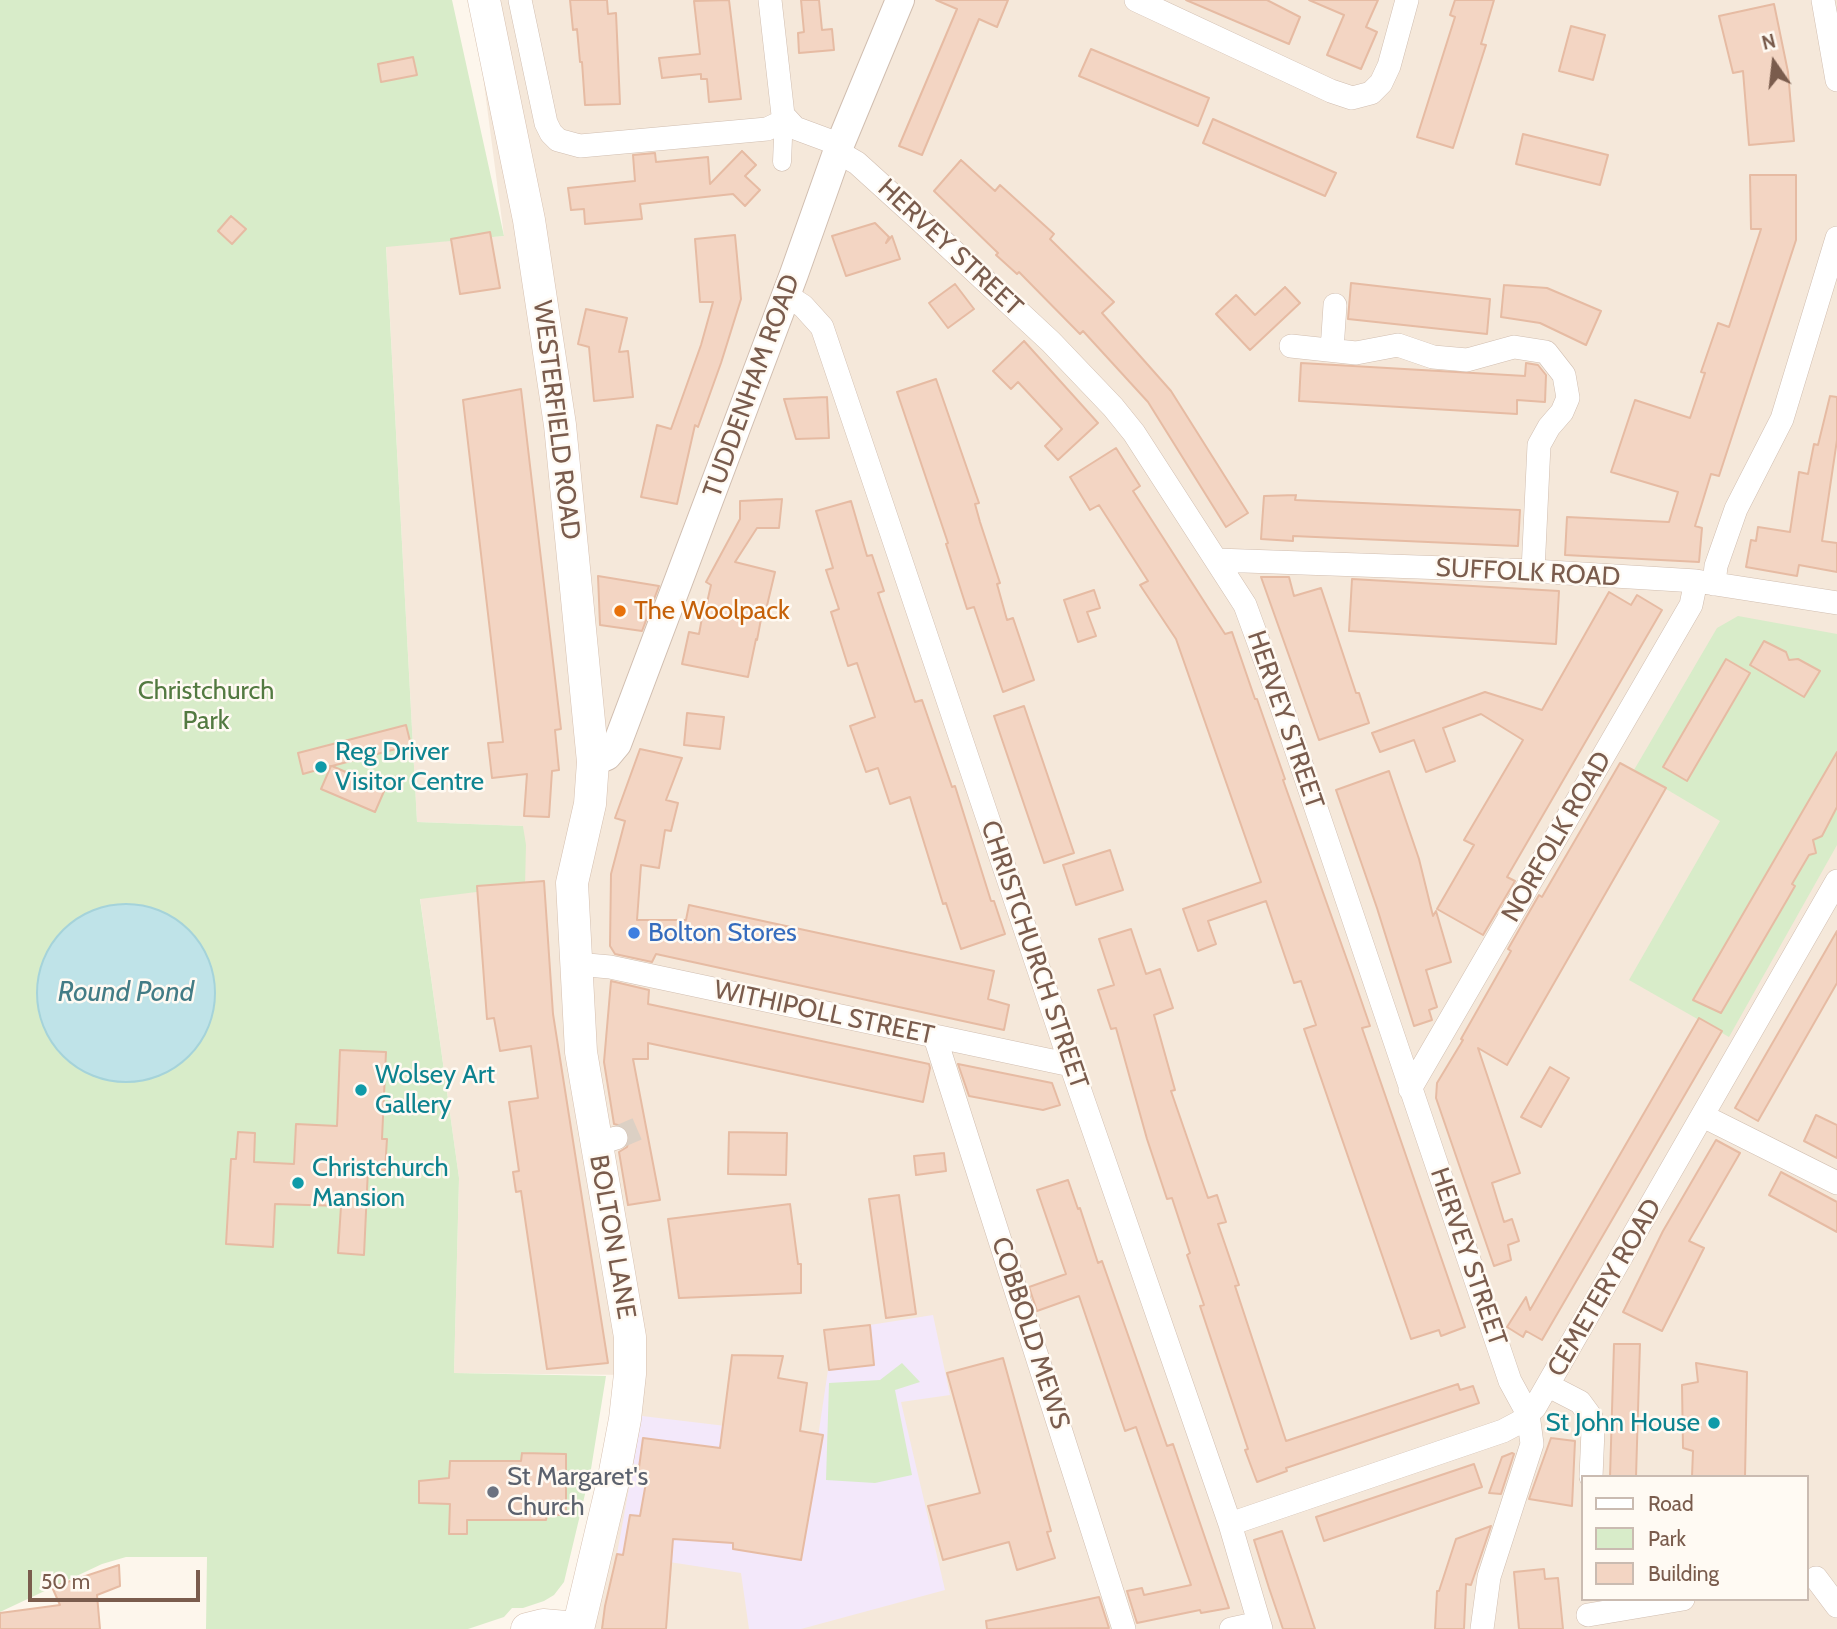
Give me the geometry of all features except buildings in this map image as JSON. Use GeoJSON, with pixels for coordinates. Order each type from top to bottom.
{"type":"FeatureCollection","features":[{"type":"Feature","properties":{"kind":"main road","name":"WESTERFIELD ROAD"},"geometry":{"type":"LineString","coordinates":[[484,0],[522,183],[548,338],[575,569],[593,762],[590,804],[580,843]]}},
{"type":"Feature","properties":{"kind":"main road","name":"BOLTON LANE"},"geometry":{"type":"LineString","coordinates":[[578,1629],[614,1477],[630,1374],[630,1337],[606,1141],[581,1052],[572,883],[580,843]]}},
{"type":"Feature","properties":{"kind":"main road"},"geometry":{"type":"LineString","coordinates":[[527,1629],[543,1625],[578,1629]]}},
{"type":"Feature","properties":{"kind":"street"},"geometry":{"type":"LineString","coordinates":[[520,0],[547,123],[558,140],[575,146],[785,129]]}},
{"type":"Feature","properties":{"kind":"street"},"geometry":{"type":"LineString","coordinates":[[770,0],[785,129],[782,162]]}},
{"type":"Feature","properties":{"kind":"street","name":"TUDDENHAM ROAD"},"geometry":{"type":"LineString","coordinates":[[593,762],[607,756],[617,744],[839,149],[900,0]]}},
{"type":"Feature","properties":{"kind":"street"},"geometry":{"type":"LineString","coordinates":[[1136,0],[1331,91],[1352,98],[1371,93],[1381,83],[1389,66],[1407,0]]}},
{"type":"Feature","properties":{"kind":"street"},"geometry":{"type":"LineString","coordinates":[[1823,0],[1837,80]]}},
{"type":"Feature","properties":{"kind":"street","name":"HERVEY STREET"},"geometry":{"type":"LineString","coordinates":[[785,129],[794,128],[839,149],[857,163],[1051,341],[1087,378],[1129,426],[1245,606],[1510,1381],[1528,1415]]}},
{"type":"Feature","properties":{"kind":"street","name":"NORFOLK ROAD"},"geometry":{"type":"LineString","coordinates":[[1410,1089],[1716,566],[1736,509],[1782,419],[1837,238]]}},
{"type":"Feature","properties":{"kind":"street","name":"CHRISTCHURCH STREET"},"geometry":{"type":"LineString","coordinates":[[786,295],[803,306],[822,327],[1071,1065],[1230,1524],[1260,1626]]}},
{"type":"Feature","properties":{"kind":"street"},"geometry":{"type":"LineString","coordinates":[[1332,350],[1335,305]]}},
{"type":"Feature","properties":{"kind":"street"},"geometry":{"type":"LineString","coordinates":[[1291,346],[1356,352],[1398,345],[1433,356],[1467,360],[1514,347],[1546,352],[1564,375],[1567,398],[1562,412],[1538,445],[1533,571]]}},
{"type":"Feature","properties":{"kind":"street","name":"SUFFOLK ROAD"},"geometry":{"type":"LineString","coordinates":[[1216,561],[1533,571],[1705,583],[1837,603]]}},
{"type":"Feature","properties":{"kind":"street","name":"CEMETERY ROAD"},"geometry":{"type":"LineString","coordinates":[[1230,1524],[1503,1432],[1528,1415],[1549,1387],[1837,881]]}},
{"type":"Feature","properties":{"kind":"street","name":"WITHIPOLL STREET"},"geometry":{"type":"LineString","coordinates":[[576,964],[610,967],[1071,1065]]}},
{"type":"Feature","properties":{"kind":"street","name":"COBBOLD MEWS"},"geometry":{"type":"LineString","coordinates":[[935,1037],[1124,1629]]}},
{"type":"Feature","properties":{"kind":"street"},"geometry":{"type":"LineString","coordinates":[[1703,1115],[1837,1183]]}},
{"type":"Feature","properties":{"kind":"street"},"geometry":{"type":"LineString","coordinates":[[1549,1387],[1580,1402],[1591,1417],[1591,1475]]}},
{"type":"Feature","properties":{"kind":"street"},"geometry":{"type":"LineString","coordinates":[[1482,1629],[1489,1577],[1532,1444],[1528,1415]]}},
{"type":"Feature","properties":{"kind":"street"},"geometry":{"type":"LineString","coordinates":[[1816,1578],[1837,1606]]}},
{"type":"Feature","properties":{"kind":"street"},"geometry":{"type":"LineString","coordinates":[[1585,1614],[1670,1601]]}},
{"type":"Feature","properties":{"kind":"street"},"geometry":{"type":"LineString","coordinates":[[1231,1629],[1260,1626]]}},
{"type":"Feature","properties":{"kind":"shaded area"},"geometry":{"type":"Polygon","coordinates":[[[473,0],[1837,0],[1837,1629],[578,1629],[630,1375],[454,1373],[459,1178],[420,898],[525,886],[523,826],[417,822],[386,246],[504,236],[473,0]]]}},
{"type":"Feature","properties":{"kind":"shaded area"},"geometry":{"type":"Polygon","coordinates":[[[933,1315],[950,1395],[901,1402],[945,1590],[801,1629],[749,1629],[741,1573],[617,1554],[642,1416],[818,1437],[828,1370],[874,1365],[870,1325],[933,1315]]]}},
{"type":"Feature","properties":{"kind":"green space","name":"Christchurch Park"},"geometry":{"type":"Polygon","coordinates":[[[0,0],[452,0],[504,236],[386,247],[417,822],[523,826],[526,845],[525,886],[420,899],[459,1178],[454,1373],[606,1376],[591,1469],[564,1582],[554,1595],[544,1601],[523,1608],[512,1608],[504,1617],[468,1629],[206,1629],[207,1557],[126,1557],[102,1564],[0,1612],[0,0]],[[102,908],[74,921],[64,1057],[90,1074],[135,1081],[151,1079],[179,1065],[190,1055],[215,984],[212,969],[198,941],[188,929],[102,908]]]}},
{"type":"Feature","properties":{"kind":"green space"},"geometry":{"type":"Polygon","coordinates":[[[1738,616],[1837,634],[1837,845],[1729,1037],[1629,980],[1720,821],[1634,770],[1717,628],[1738,616]]]}},
{"type":"Feature","properties":{"kind":"green space"},"geometry":{"type":"Polygon","coordinates":[[[902,1363],[920,1382],[895,1390],[912,1475],[875,1483],[826,1480],[829,1383],[880,1380],[902,1363]]]}},
{"type":"Feature","properties":{"kind":"water","name":"Round Pond"},"geometry":{"type":"Polygon","coordinates":[[[126,904],[160,911],[189,930],[208,959],[215,993],[208,1027],[189,1056],[160,1075],[126,1082],[92,1075],[63,1056],[44,1027],[37,993],[44,959],[63,930],[92,911],[126,904]]]}},
{"type":"Feature","properties":{"kind":"tunnel"},"geometry":{"type":"LineString","coordinates":[[616,1138],[646,1125]]}},
{"type":"Feature","properties":{"kind":"place","name":"The Woolpack"},"geometry":{"type":"Point","coordinates":[620,611]}},
{"type":"Feature","properties":{"kind":"place","name":"Reg Driver Visitor Centre"},"geometry":{"type":"Point","coordinates":[321,767]}},
{"type":"Feature","properties":{"kind":"place","name":"Bolton Stores"},"geometry":{"type":"Point","coordinates":[634,933]}},
{"type":"Feature","properties":{"kind":"place","name":"Wolsey Art Gallery"},"geometry":{"type":"Point","coordinates":[361,1090]}},
{"type":"Feature","properties":{"kind":"place","name":"Christchurch Mansion"},"geometry":{"type":"Point","coordinates":[298,1183]}},
{"type":"Feature","properties":{"kind":"place","name":"St John House"},"geometry":{"type":"Point","coordinates":[1714,1423]}},
{"type":"Feature","properties":{"kind":"place","name":"St Margaret's Church"},"geometry":{"type":"Point","coordinates":[493,1492]}}]}
